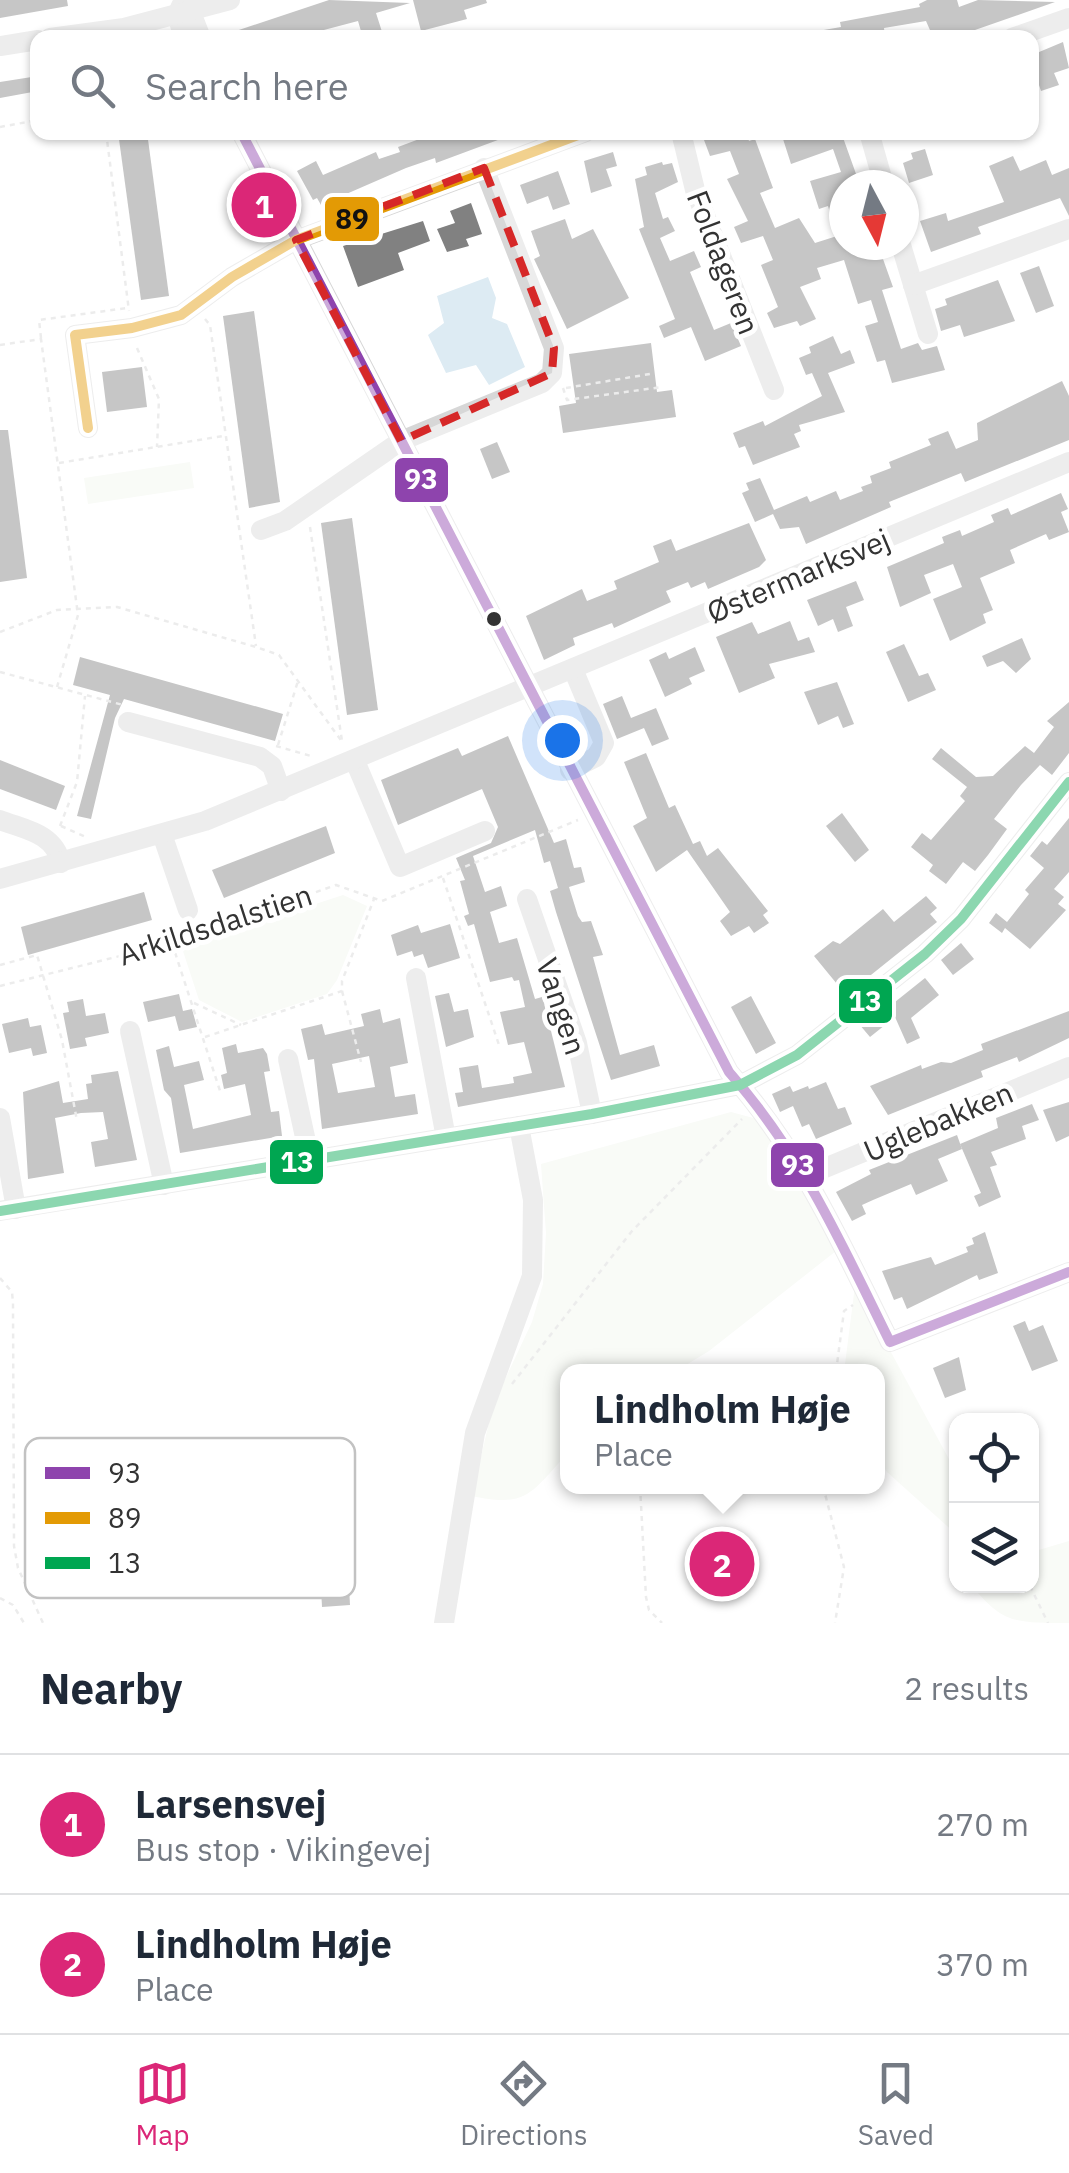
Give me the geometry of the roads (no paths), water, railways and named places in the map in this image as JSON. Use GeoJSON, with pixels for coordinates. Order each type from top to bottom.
{"type":"FeatureCollection","features":[{"type":"Feature","properties":{"kind":"street"},"geometry":{"type":"LineString","coordinates":[[88,30],[184,5],[230,0]]}},
{"type":"Feature","properties":{"kind":"street"},"geometry":{"type":"LineString","coordinates":[[184,5],[196,30]]}},
{"type":"Feature","properties":{"kind":"street"},"geometry":{"type":"LineString","coordinates":[[1035,30],[1069,18]]}},
{"type":"Feature","properties":{"kind":"street"},"geometry":{"type":"LineString","coordinates":[[0,46],[30,41]]}},
{"type":"Feature","properties":{"kind":"street"},"geometry":{"type":"LineString","coordinates":[[245,140],[728,1072],[757,1103],[808,1175],[890,1342],[1069,1272]]}},
{"type":"Feature","properties":{"kind":"street"},"geometry":{"type":"LineString","coordinates":[[88,428],[75,335],[162,322],[195,306],[232,277],[296,240],[563,140]]}},
{"type":"Feature","properties":{"kind":"street","name":"Foldageren"},"geometry":{"type":"LineString","coordinates":[[683,140],[695,190],[774,390]]}},
{"type":"Feature","properties":{"kind":"street"},"geometry":{"type":"LineString","coordinates":[[872,140],[880,170]]}},
{"type":"Feature","properties":{"kind":"street"},"geometry":{"type":"LineString","coordinates":[[260,530],[285,521],[401,442],[542,384],[552,373],[554,348],[484,168]]}},
{"type":"Feature","properties":{"kind":"street"},"geometry":{"type":"LineString","coordinates":[[914,285],[1069,229]]}},
{"type":"Feature","properties":{"kind":"street"},"geometry":{"type":"LineString","coordinates":[[906,260],[928,334]]}},
{"type":"Feature","properties":{"kind":"street","name":"Østermarksvej"},"geometry":{"type":"LineString","coordinates":[[0,879],[162,834],[282,791],[1069,462]]}},
{"type":"Feature","properties":{"kind":"street"},"geometry":{"type":"LineString","coordinates":[[570,770],[596,757],[604,743],[573,669]]}},
{"type":"Feature","properties":{"kind":"street"},"geometry":{"type":"LineString","coordinates":[[128,722],[260,758],[272,766],[282,791]]}},
{"type":"Feature","properties":{"kind":"street"},"geometry":{"type":"LineString","coordinates":[[354,761],[400,867],[485,831]]}},
{"type":"Feature","properties":{"kind":"street"},"geometry":{"type":"LineString","coordinates":[[0,1118],[8,1210],[592,1114],[740,1085],[797,1054],[925,954],[961,919],[1069,782]]}},
{"type":"Feature","properties":{"kind":"street"},"geometry":{"type":"LineString","coordinates":[[0,820],[48,838],[58,848],[61,862]]}},
{"type":"Feature","properties":{"kind":"street"},"geometry":{"type":"LineString","coordinates":[[162,834],[188,910]]}},
{"type":"Feature","properties":{"kind":"street","name":"Vangen"},"geometry":{"type":"LineString","coordinates":[[526,899],[577,1043],[592,1114]]}},
{"type":"Feature","properties":{"kind":"street"},"geometry":{"type":"LineString","coordinates":[[416,978],[446,1138]]}},
{"type":"Feature","properties":{"kind":"street"},"geometry":{"type":"LineString","coordinates":[[130,1031],[164,1184]]}},
{"type":"Feature","properties":{"kind":"street"},"geometry":{"type":"LineString","coordinates":[[288,1059],[310,1160]]}},
{"type":"Feature","properties":{"kind":"street","name":"Uglebakken"},"geometry":{"type":"LineString","coordinates":[[808,1175],[1069,1066]]}},
{"type":"Feature","properties":{"kind":"street"},"geometry":{"type":"LineString","coordinates":[[444,1623],[475,1433],[532,1276],[533,1200],[520,1126]]}},
{"type":"Feature","properties":{"kind":"place","name":"Larsensvej"},"geometry":{"type":"Point","coordinates":[264,205]}},
{"type":"Feature","properties":{"kind":"place","name":"Lindholm Høje"},"geometry":{"type":"Point","coordinates":[722,1564]}}]}
